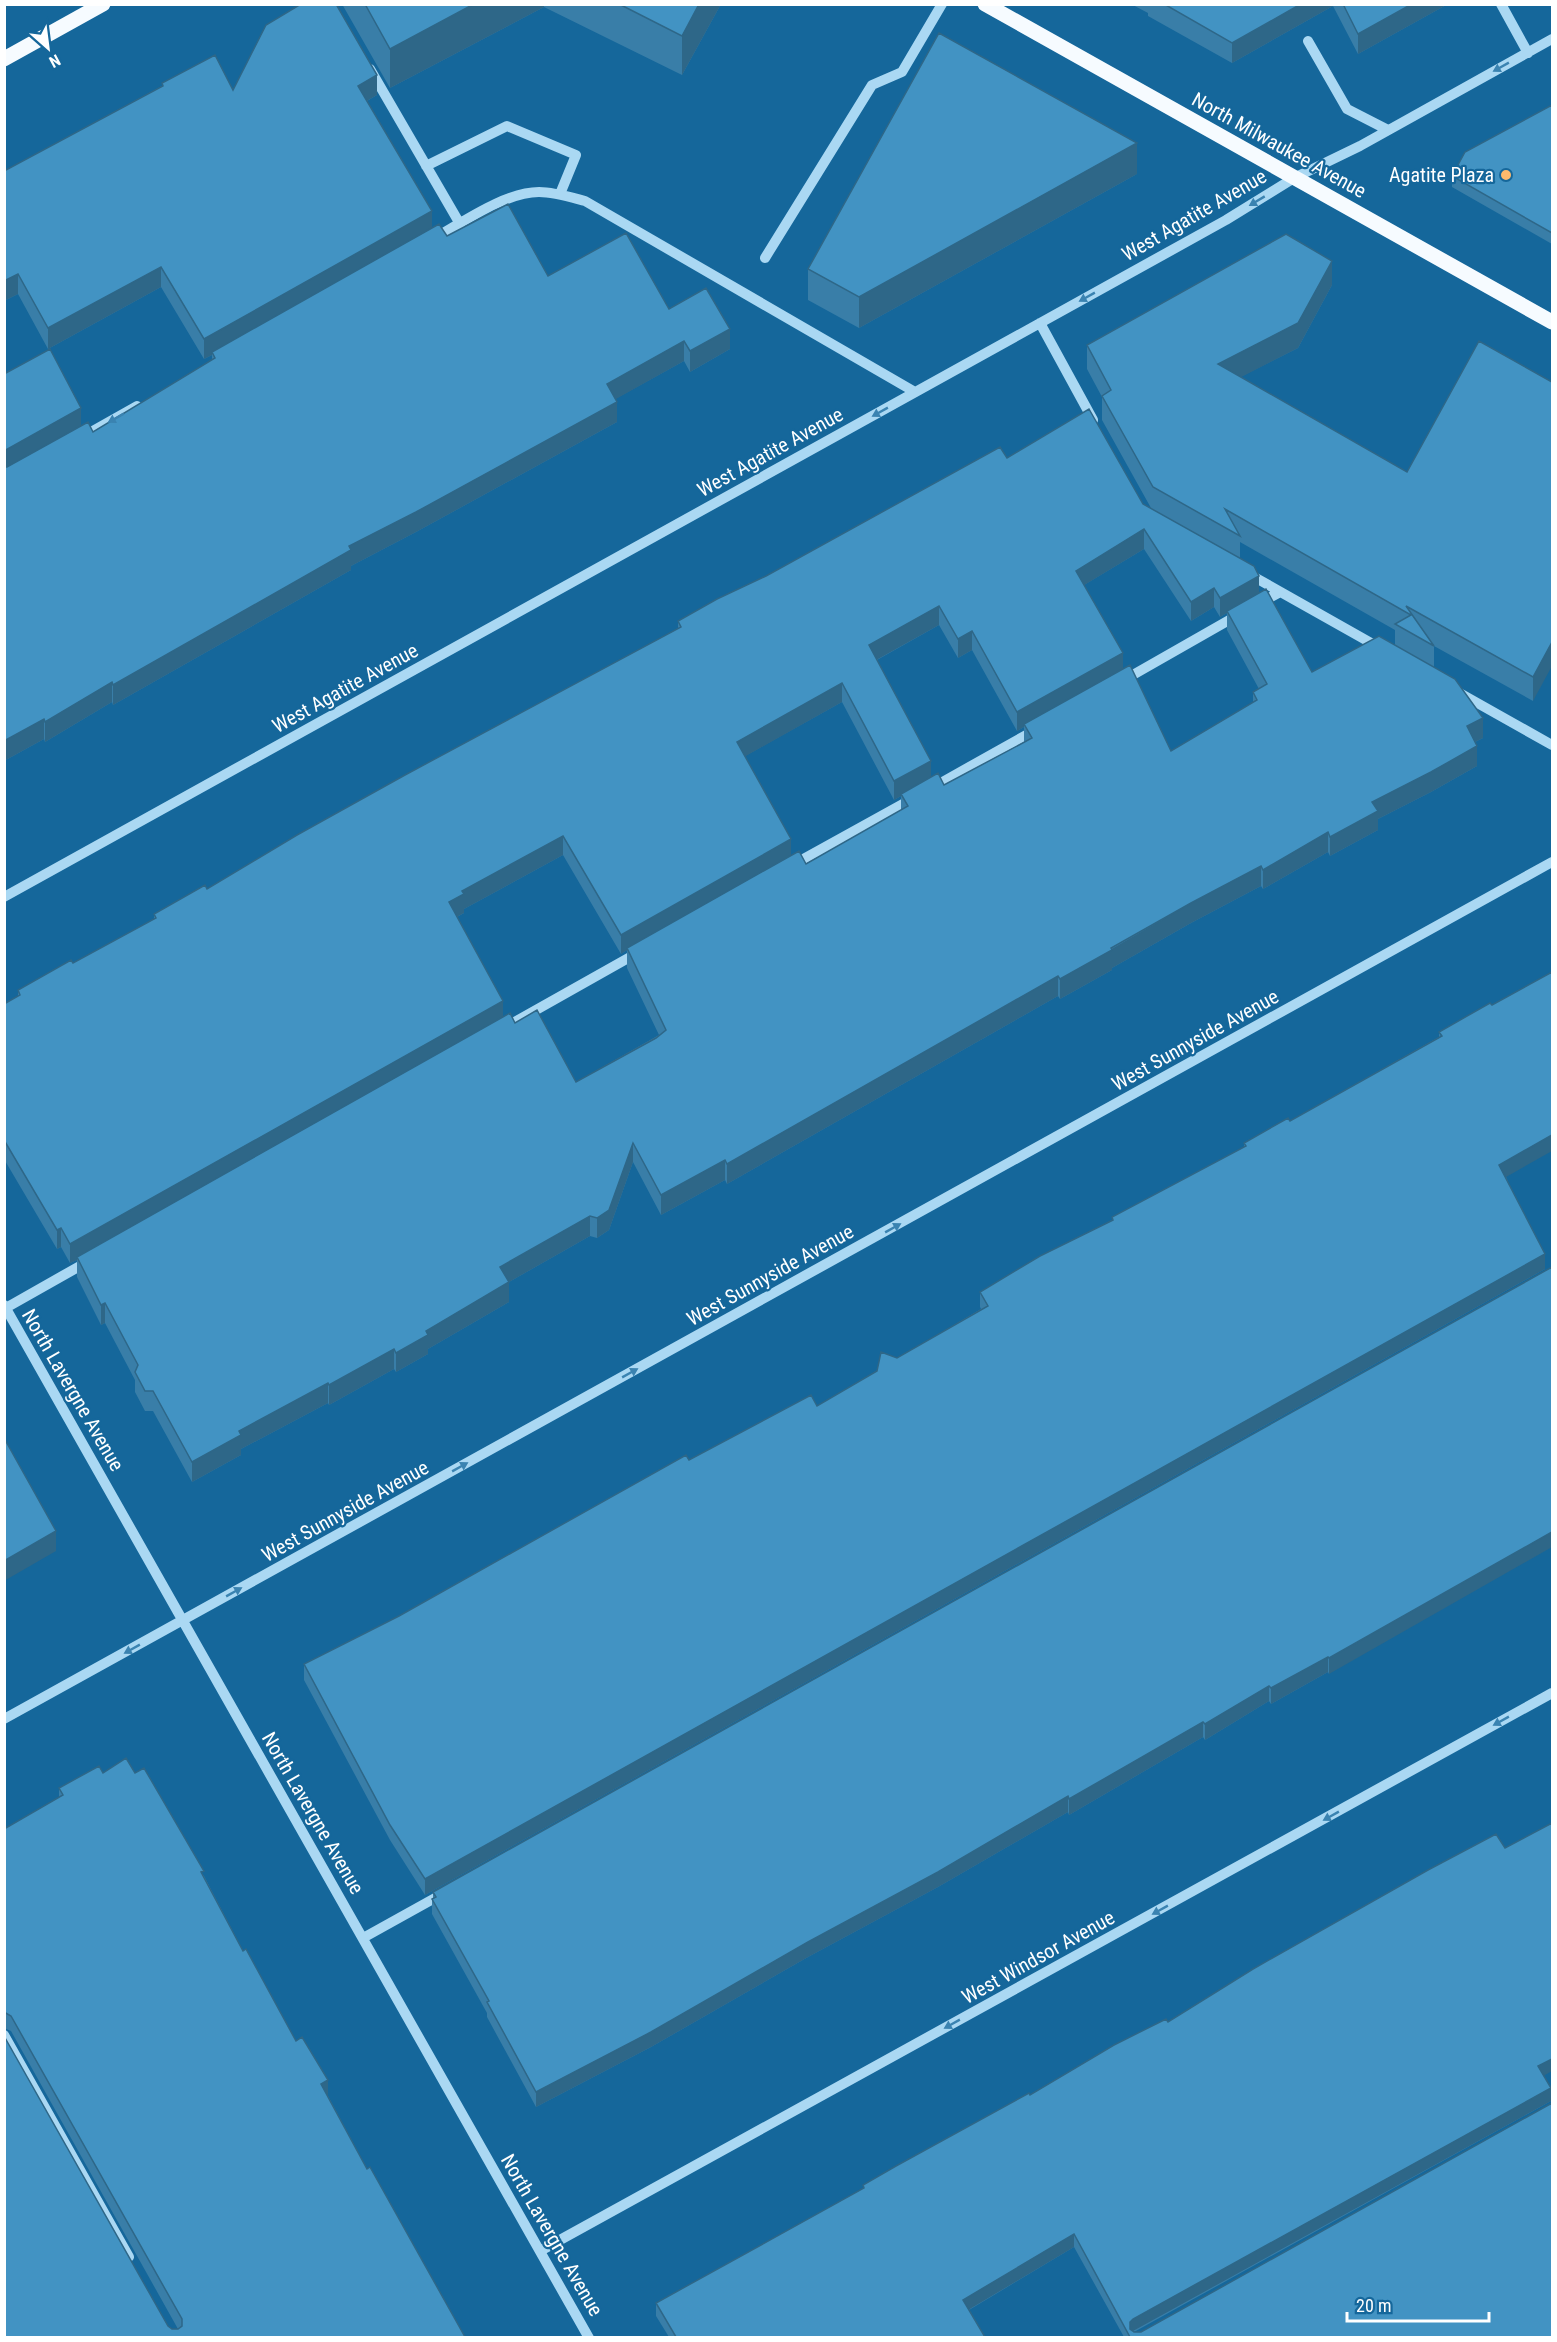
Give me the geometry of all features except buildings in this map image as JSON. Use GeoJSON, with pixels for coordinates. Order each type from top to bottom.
{"type":"FeatureCollection","features":[{"type":"Feature","properties":{"kind":"main road"},"geometry":{"type":"LineString","coordinates":[[4,59],[103,4]]}},
{"type":"Feature","properties":{"kind":"main road","name":"North Milwaukee Avenue"},"geometry":{"type":"LineString","coordinates":[[985,4],[1552,322]]}},
{"type":"Feature","properties":{"kind":"street"},"geometry":{"type":"LineString","coordinates":[[765,258],[872,85],[902,72],[942,4]]}},
{"type":"Feature","properties":{"kind":"street"},"geometry":{"type":"LineString","coordinates":[[1501,4],[1528,53]]}},
{"type":"Feature","properties":{"kind":"street","name":"West Agatite Avenue"},"geometry":{"type":"LineString","coordinates":[[4,897],[1226,220],[1294,178],[1388,130],[1552,39]]}},
{"type":"Feature","properties":{"kind":"street"},"geometry":{"type":"LineString","coordinates":[[1308,41],[1347,109],[1388,130]]}},
{"type":"Feature","properties":{"kind":"street"},"geometry":{"type":"LineString","coordinates":[[362,55],[460,224]]}},
{"type":"Feature","properties":{"kind":"street"},"geometry":{"type":"LineString","coordinates":[[426,166],[507,126],[576,155],[560,194]]}},
{"type":"Feature","properties":{"kind":"street"},"geometry":{"type":"LineString","coordinates":[[418,247],[508,199],[537,192],[560,194],[585,201],[915,392]]}},
{"type":"Feature","properties":{"kind":"street"},"geometry":{"type":"LineString","coordinates":[[1040,323],[1098,428]]}},
{"type":"Feature","properties":{"kind":"street"},"geometry":{"type":"LineString","coordinates":[[77,440],[149,399]]}},
{"type":"Feature","properties":{"kind":"street"},"geometry":{"type":"LineString","coordinates":[[1239,569],[1391,654]]}},
{"type":"Feature","properties":{"kind":"street"},"geometry":{"type":"LineString","coordinates":[[1114,686],[1280,592]]}},
{"type":"Feature","properties":{"kind":"street"},"geometry":{"type":"LineString","coordinates":[[1442,682],[1552,745]]}},
{"type":"Feature","properties":{"kind":"street"},"geometry":{"type":"LineString","coordinates":[[780,873],[1051,721]]}},
{"type":"Feature","properties":{"kind":"street","name":"West Sunnyside Avenue"},"geometry":{"type":"LineString","coordinates":[[4,1719],[1552,862]]}},
{"type":"Feature","properties":{"kind":"street"},"geometry":{"type":"LineString","coordinates":[[498,1031],[644,949]]}},
{"type":"Feature","properties":{"kind":"street"},"geometry":{"type":"LineString","coordinates":[[5,1307],[102,1254]]}},
{"type":"Feature","properties":{"kind":"street","name":"North Lavergne Avenue"},"geometry":{"type":"LineString","coordinates":[[5,1307],[589,2337]]}},
{"type":"Feature","properties":{"kind":"street","name":"West Windsor Avenue"},"geometry":{"type":"LineString","coordinates":[[540,2251],[1552,1693]]}},
{"type":"Feature","properties":{"kind":"street"},"geometry":{"type":"LineString","coordinates":[[363,1938],[457,1885]]}},
{"type":"Feature","properties":{"kind":"street"},"geometry":{"type":"LineString","coordinates":[[4,2035],[134,2265]]}},
{"type":"Feature","properties":{"kind":"place","name":"Agatite Plaza"},"geometry":{"type":"Point","coordinates":[1506,175]}}]}
